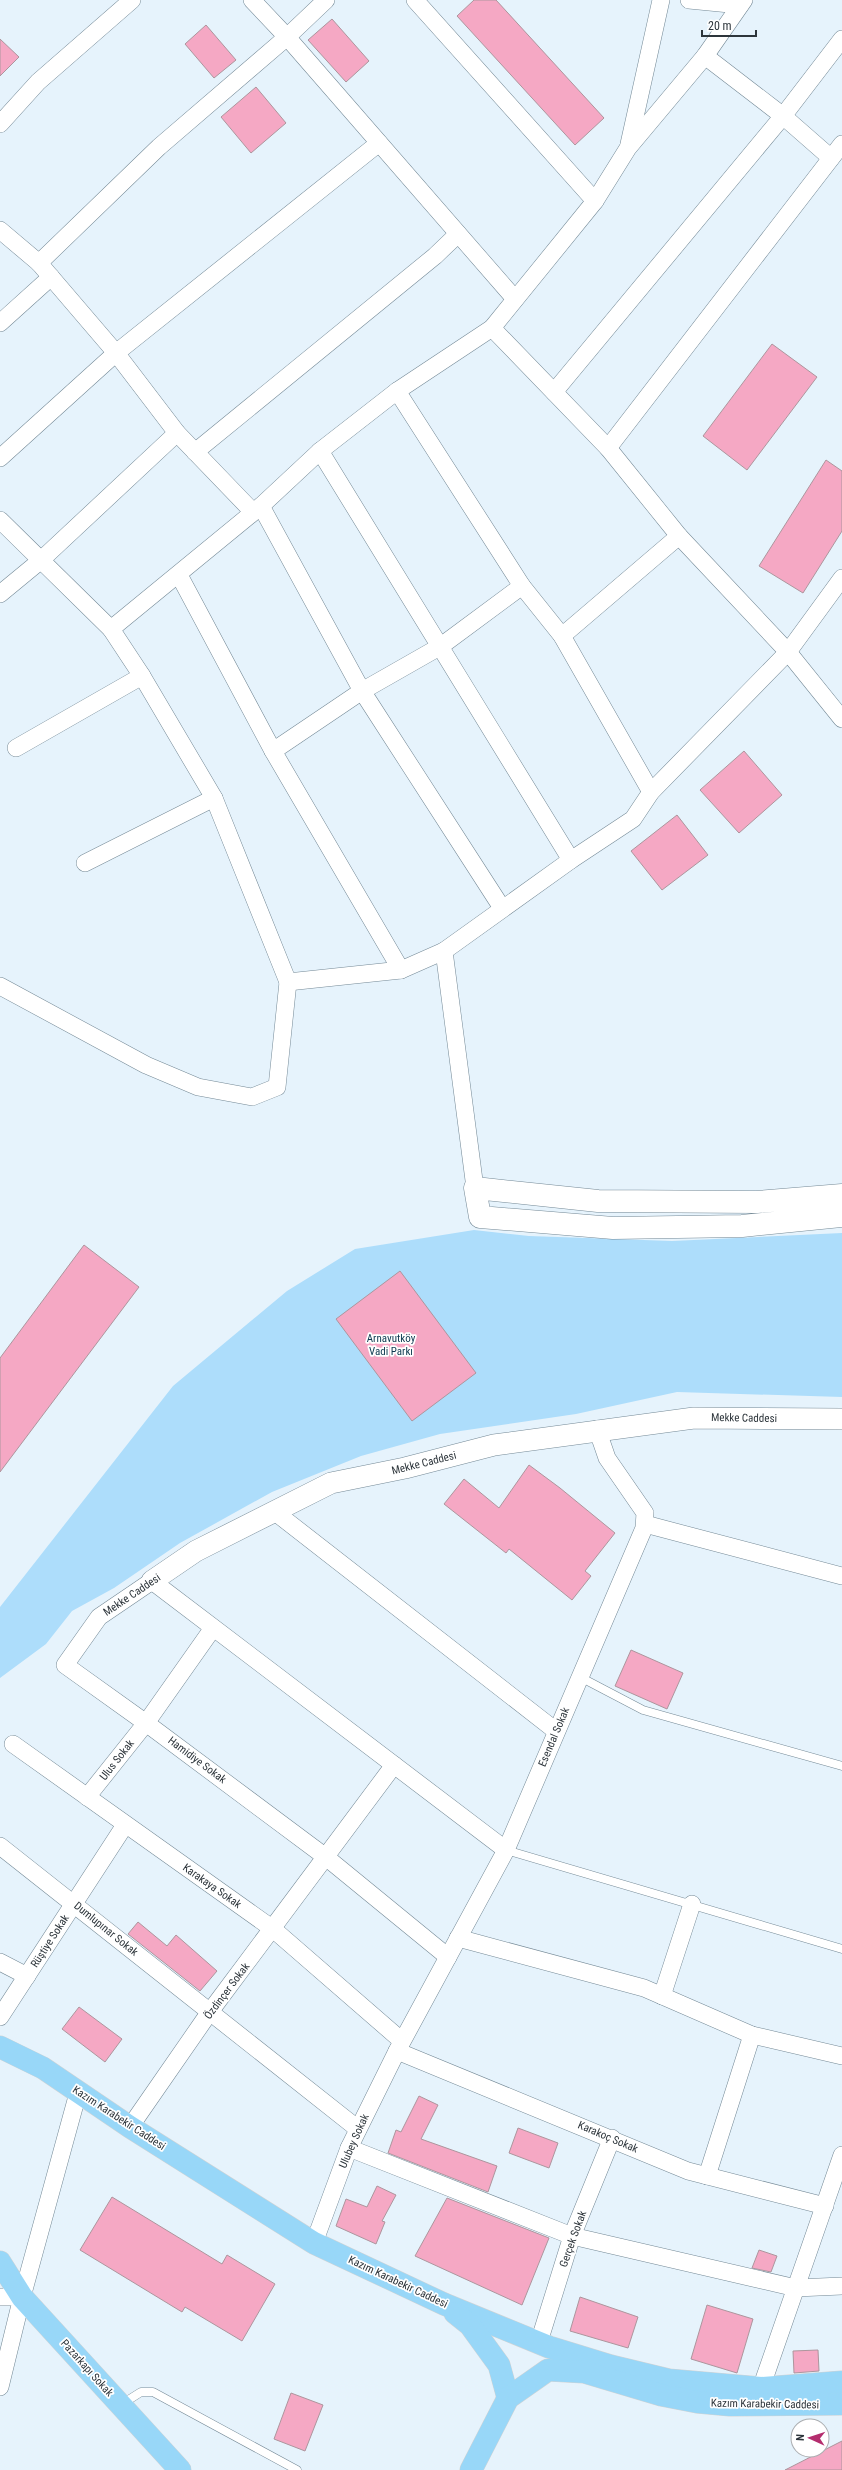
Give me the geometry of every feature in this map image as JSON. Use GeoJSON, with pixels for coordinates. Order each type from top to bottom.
{"type":"FeatureCollection","features":[{"type":"Feature","properties":{"kind":"main road"},"geometry":{"type":"LineString","coordinates":[[842,1195],[757,1202],[598,1201],[475,1188],[480,1217],[613,1228],[742,1226],[842,1216]]}},
{"type":"Feature","properties":{"kind":"main road","name":"Kazım Karabekir Caddesi"},"geometry":{"type":"LineString","coordinates":[[0,2047],[43,2068],[130,2127],[314,2243],[444,2304],[539,2342],[611,2366],[669,2380],[762,2388],[842,2382]]}},
{"type":"Feature","properties":{"kind":"main road","name":"Pazarkapı Sokak"},"geometry":{"type":"LineString","coordinates":[[0,2262],[22,2296],[180,2470]]}},
{"type":"Feature","properties":{"kind":"main road"},"geometry":{"type":"LineString","coordinates":[[444,2304],[470,2325],[499,2365],[508,2398],[471,2470]]}},
{"type":"Feature","properties":{"kind":"main road","name":"Kazım Karabekir Caddesi"},"geometry":{"type":"LineString","coordinates":[[508,2398],[548,2370],[584,2372],[661,2395],[697,2402],[730,2405],[842,2404]]}},
{"type":"Feature","properties":{"kind":"street"},"geometry":{"type":"LineString","coordinates":[[0,124],[38,82],[132,0]]}},
{"type":"Feature","properties":{"kind":"street"},"geometry":{"type":"LineString","coordinates":[[252,0],[287,37],[515,299]]}},
{"type":"Feature","properties":{"kind":"street"},"geometry":{"type":"LineString","coordinates":[[40,263],[159,147],[287,37],[326,0]]}},
{"type":"Feature","properties":{"kind":"street"},"geometry":{"type":"LineString","coordinates":[[415,0],[595,201]]}},
{"type":"Feature","properties":{"kind":"street"},"geometry":{"type":"LineString","coordinates":[[628,148],[660,0]]}},
{"type":"Feature","properties":{"kind":"street"},"geometry":{"type":"LineString","coordinates":[[689,0],[740,2]]}},
{"type":"Feature","properties":{"kind":"street"},"geometry":{"type":"LineString","coordinates":[[110,629],[179,575],[257,509],[320,451],[397,391],[492,328],[595,201],[628,148],[705,56],[740,2]]}},
{"type":"Feature","properties":{"kind":"street"},"geometry":{"type":"LineString","coordinates":[[554,392],[783,116],[842,39]]}},
{"type":"Feature","properties":{"kind":"street"},"geometry":{"type":"LineString","coordinates":[[705,56],[783,116],[832,158]]}},
{"type":"Feature","properties":{"kind":"street"},"geometry":{"type":"LineString","coordinates":[[0,458],[116,353],[379,143]]}},
{"type":"Feature","properties":{"kind":"street"},"geometry":{"type":"LineString","coordinates":[[608,448],[842,144]]}},
{"type":"Feature","properties":{"kind":"street"},"geometry":{"type":"LineString","coordinates":[[0,230],[40,263],[116,353],[177,433],[195,452],[257,509],[362,691],[502,908]]}},
{"type":"Feature","properties":{"kind":"street"},"geometry":{"type":"LineString","coordinates":[[195,452],[434,256],[458,234]]}},
{"type":"Feature","properties":{"kind":"street"},"geometry":{"type":"LineString","coordinates":[[0,323],[51,277]]}},
{"type":"Feature","properties":{"kind":"street"},"geometry":{"type":"LineString","coordinates":[[492,328],[608,448],[679,536],[788,652],[842,719]]}},
{"type":"Feature","properties":{"kind":"street"},"geometry":{"type":"LineString","coordinates":[[397,391],[522,586],[562,636],[652,792]]}},
{"type":"Feature","properties":{"kind":"street"},"geometry":{"type":"LineString","coordinates":[[0,594],[40,561],[177,433]]}},
{"type":"Feature","properties":{"kind":"street"},"geometry":{"type":"LineString","coordinates":[[320,451],[441,646],[570,860]]}},
{"type":"Feature","properties":{"kind":"street"},"geometry":{"type":"LineString","coordinates":[[0,520],[110,629],[142,676],[214,798],[288,982],[277,1086],[252,1097],[198,1087],[152,1067],[0,986]]}},
{"type":"Feature","properties":{"kind":"street"},"geometry":{"type":"LineString","coordinates":[[562,636],[679,536]]}},
{"type":"Feature","properties":{"kind":"street"},"geometry":{"type":"LineString","coordinates":[[179,575],[273,751],[401,970]]}},
{"type":"Feature","properties":{"kind":"street"},"geometry":{"type":"LineString","coordinates":[[288,982],[401,970],[444,951],[570,860],[633,819],[652,792],[788,652],[842,578]]}},
{"type":"Feature","properties":{"kind":"street"},"geometry":{"type":"LineString","coordinates":[[273,751],[362,691],[441,646],[522,586]]}},
{"type":"Feature","properties":{"kind":"street"},"geometry":{"type":"LineString","coordinates":[[16,748],[142,676]]}},
{"type":"Feature","properties":{"kind":"street"},"geometry":{"type":"LineString","coordinates":[[84,863],[214,798]]}},
{"type":"Feature","properties":{"kind":"street"},"geometry":{"type":"LineString","coordinates":[[444,951],[475,1188]]}},
{"type":"Feature","properties":{"kind":"street","name":"Mekke Caddesi"},"geometry":{"type":"LineString","coordinates":[[65,1665],[99,1617],[196,1551],[331,1483],[405,1468],[494,1445],[597,1429],[694,1418],[842,1419]]}},
{"type":"Feature","properties":{"kind":"street"},"geometry":{"type":"LineString","coordinates":[[597,1429],[607,1458],[645,1514],[644,1524],[842,1576]]}},
{"type":"Feature","properties":{"kind":"street"},"geometry":{"type":"LineString","coordinates":[[276,1512],[556,1731]]}},
{"type":"Feature","properties":{"kind":"street","name":"Esendal Sokak"},"geometry":{"type":"LineString","coordinates":[[399,2046],[506,1850],[644,1524]]}},
{"type":"Feature","properties":{"kind":"street"},"geometry":{"type":"LineString","coordinates":[[152,1581],[506,1850]]}},
{"type":"Feature","properties":{"kind":"street","name":"Ulus Sokak"},"geometry":{"type":"LineString","coordinates":[[87,1797],[146,1722],[213,1628]]}},
{"type":"Feature","properties":{"kind":"street","name":"Hamidiye Sokak"},"geometry":{"type":"LineString","coordinates":[[65,1665],[146,1722],[327,1858],[448,1957]]}},
{"type":"Feature","properties":{"kind":"street","name":"Karakaya Sokak"},"geometry":{"type":"LineString","coordinates":[[13,1744],[125,1826],[273,1929],[399,2046]]}},
{"type":"Feature","properties":{"kind":"street","name":"Özdinçer Sokak"},"geometry":{"type":"LineString","coordinates":[[130,2127],[209,2013],[327,1858],[394,1765]]}},
{"type":"Feature","properties":{"kind":"street","name":"Rüştiye Sokak"},"geometry":{"type":"LineString","coordinates":[[0,2017],[125,1826]]}},
{"type":"Feature","properties":{"kind":"street","name":"Dumlupınar Sokak"},"geometry":{"type":"LineString","coordinates":[[0,1846],[74,1903],[209,2013],[358,2129]]}},
{"type":"Feature","properties":{"kind":"street"},"geometry":{"type":"LineString","coordinates":[[662,1996],[692,1904]]}},
{"type":"Feature","properties":{"kind":"street"},"geometry":{"type":"LineString","coordinates":[[458,1938],[644,1988],[752,2035],[842,2056]]}},
{"type":"Feature","properties":{"kind":"street"},"geometry":{"type":"LineString","coordinates":[[0,1962],[27,1976]]}},
{"type":"Feature","properties":{"kind":"street"},"geometry":{"type":"LineString","coordinates":[[707,2176],[752,2035]]}},
{"type":"Feature","properties":{"kind":"street","name":"Ulubey Sokak"},"geometry":{"type":"LineString","coordinates":[[314,2243],[349,2148],[399,2046]]}},
{"type":"Feature","properties":{"kind":"street","name":"Karakoç Sokak"},"geometry":{"type":"LineString","coordinates":[[399,2046],[688,2172],[824,2206]]}},
{"type":"Feature","properties":{"kind":"street"},"geometry":{"type":"LineString","coordinates":[[0,2388],[22,2296],[78,2092]]}},
{"type":"Feature","properties":{"kind":"street","name":"Gerçek Sokak"},"geometry":{"type":"LineString","coordinates":[[539,2342],[572,2236],[612,2138]]}},
{"type":"Feature","properties":{"kind":"street"},"geometry":{"type":"LineString","coordinates":[[349,2148],[572,2236],[796,2288],[842,2286]]}},
{"type":"Feature","properties":{"kind":"street"},"geometry":{"type":"LineString","coordinates":[[762,2388],[842,2155]]}},
{"type":"Feature","properties":{"kind":"street"},"geometry":{"type":"LineString","coordinates":[[0,2297],[22,2296]]}},
{"type":"Feature","properties":{"kind":"lane"},"geometry":{"type":"LineString","coordinates":[[580,1677],[643,1710],[842,1766]]}},
{"type":"Feature","properties":{"kind":"lane"},"geometry":{"type":"LineString","coordinates":[[506,1850],[842,1949]]}},
{"type":"Feature","properties":{"kind":"lane"},"geometry":{"type":"LineString","coordinates":[[120,2405],[141,2392],[153,2392],[297,2470]]}},
{"type":"Feature","properties":{"kind":"green space","name":"Arnavutköy Vadi Parkı"},"geometry":{"type":"Polygon","coordinates":[[[474,1230],[529,1236],[672,1241],[842,1233],[842,1397],[677,1392],[576,1414],[440,1434],[361,1456],[272,1492],[180,1543],[114,1588],[72,1611],[46,1644],[0,1678],[0,1607],[173,1386],[287,1291],[355,1249],[474,1230]]]}},
{"type":"Feature","properties":{"kind":"building"},"geometry":{"type":"Polygon","coordinates":[[[474,0],[496,0],[604,118],[575,145],[457,16],[474,0]]]}},
{"type":"Feature","properties":{"kind":"building"},"geometry":{"type":"Polygon","coordinates":[[[332,19],[369,61],[346,82],[308,40],[332,19]]]}},
{"type":"Feature","properties":{"kind":"building"},"geometry":{"type":"Polygon","coordinates":[[[206,25],[236,60],[214,78],[185,44],[206,25]]]}},
{"type":"Feature","properties":{"kind":"building"},"geometry":{"type":"Polygon","coordinates":[[[0,39],[19,57],[0,76],[0,39]]]}},
{"type":"Feature","properties":{"kind":"building"},"geometry":{"type":"Polygon","coordinates":[[[256,87],[286,123],[251,153],[221,117],[256,87]]]}},
{"type":"Feature","properties":{"kind":"building"},"geometry":{"type":"Polygon","coordinates":[[[772,344],[817,377],[747,470],[703,436],[772,344]]]}},
{"type":"Feature","properties":{"kind":"building"},"geometry":{"type":"Polygon","coordinates":[[[826,460],[842,471],[842,531],[803,593],[759,566],[826,460]]]}},
{"type":"Feature","properties":{"kind":"building"},"geometry":{"type":"Polygon","coordinates":[[[744,751],[782,795],[739,833],[700,790],[744,751]]]}},
{"type":"Feature","properties":{"kind":"building"},"geometry":{"type":"Polygon","coordinates":[[[677,815],[708,855],[662,890],[631,851],[677,815]]]}},
{"type":"Feature","properties":{"kind":"building"},"geometry":{"type":"Polygon","coordinates":[[[84,1245],[139,1287],[0,1472],[0,1358],[84,1245]]]}},
{"type":"Feature","properties":{"kind":"building"},"geometry":{"type":"Polygon","coordinates":[[[400,1271],[476,1373],[412,1421],[336,1319],[400,1271]]]}},
{"type":"Feature","properties":{"kind":"building"},"geometry":{"type":"Polygon","coordinates":[[[529,1465],[615,1533],[585,1571],[591,1576],[572,1600],[509,1549],[506,1553],[444,1504],[464,1479],[499,1508],[529,1465]]]}},
{"type":"Feature","properties":{"kind":"building"},"geometry":{"type":"Polygon","coordinates":[[[631,1650],[683,1673],[667,1709],[615,1686],[631,1650]]]}},
{"type":"Feature","properties":{"kind":"building"},"geometry":{"type":"Polygon","coordinates":[[[138,1922],[167,1946],[176,1935],[217,1971],[200,1991],[128,1934],[138,1922]]]}},
{"type":"Feature","properties":{"kind":"building"},"geometry":{"type":"Polygon","coordinates":[[[79,2007],[122,2039],[105,2062],[62,2029],[79,2007]]]}},
{"type":"Feature","properties":{"kind":"building"},"geometry":{"type":"Polygon","coordinates":[[[419,2096],[438,2105],[421,2139],[497,2166],[488,2192],[388,2153],[396,2130],[401,2132],[419,2096]]]}},
{"type":"Feature","properties":{"kind":"building"},"geometry":{"type":"Polygon","coordinates":[[[518,2128],[558,2143],[549,2168],[509,2153],[518,2128]]]}},
{"type":"Feature","properties":{"kind":"building"},"geometry":{"type":"Polygon","coordinates":[[[377,2186],[396,2195],[382,2221],[385,2222],[376,2244],[336,2226],[346,2199],[367,2207],[377,2186]]]}},
{"type":"Feature","properties":{"kind":"building"},"geometry":{"type":"Polygon","coordinates":[[[112,2197],[222,2264],[227,2255],[275,2284],[242,2341],[185,2307],[182,2312],[80,2250],[112,2197]]]}},
{"type":"Feature","properties":{"kind":"building"},"geometry":{"type":"Polygon","coordinates":[[[447,2198],[549,2238],[522,2305],[415,2256],[447,2198]]]}},
{"type":"Feature","properties":{"kind":"building"},"geometry":{"type":"Polygon","coordinates":[[[759,2250],[777,2256],[771,2272],[752,2268],[759,2250]]]}},
{"type":"Feature","properties":{"kind":"building"},"geometry":{"type":"Polygon","coordinates":[[[580,2297],[638,2317],[628,2348],[570,2331],[580,2297]]]}},
{"type":"Feature","properties":{"kind":"building"},"geometry":{"type":"Polygon","coordinates":[[[707,2305],[753,2319],[737,2373],[691,2359],[707,2305]]]}},
{"type":"Feature","properties":{"kind":"building"},"geometry":{"type":"Polygon","coordinates":[[[818,2350],[819,2371],[794,2373],[793,2351],[818,2350]]]}},
{"type":"Feature","properties":{"kind":"building"},"geometry":{"type":"Polygon","coordinates":[[[291,2393],[323,2405],[305,2451],[274,2439],[291,2393]]]}},
{"type":"Feature","properties":{"kind":"building"},"geometry":{"type":"Polygon","coordinates":[[[842,2441],[842,2470],[785,2470],[809,2458],[830,2458],[830,2447],[842,2441]]]}}]}
